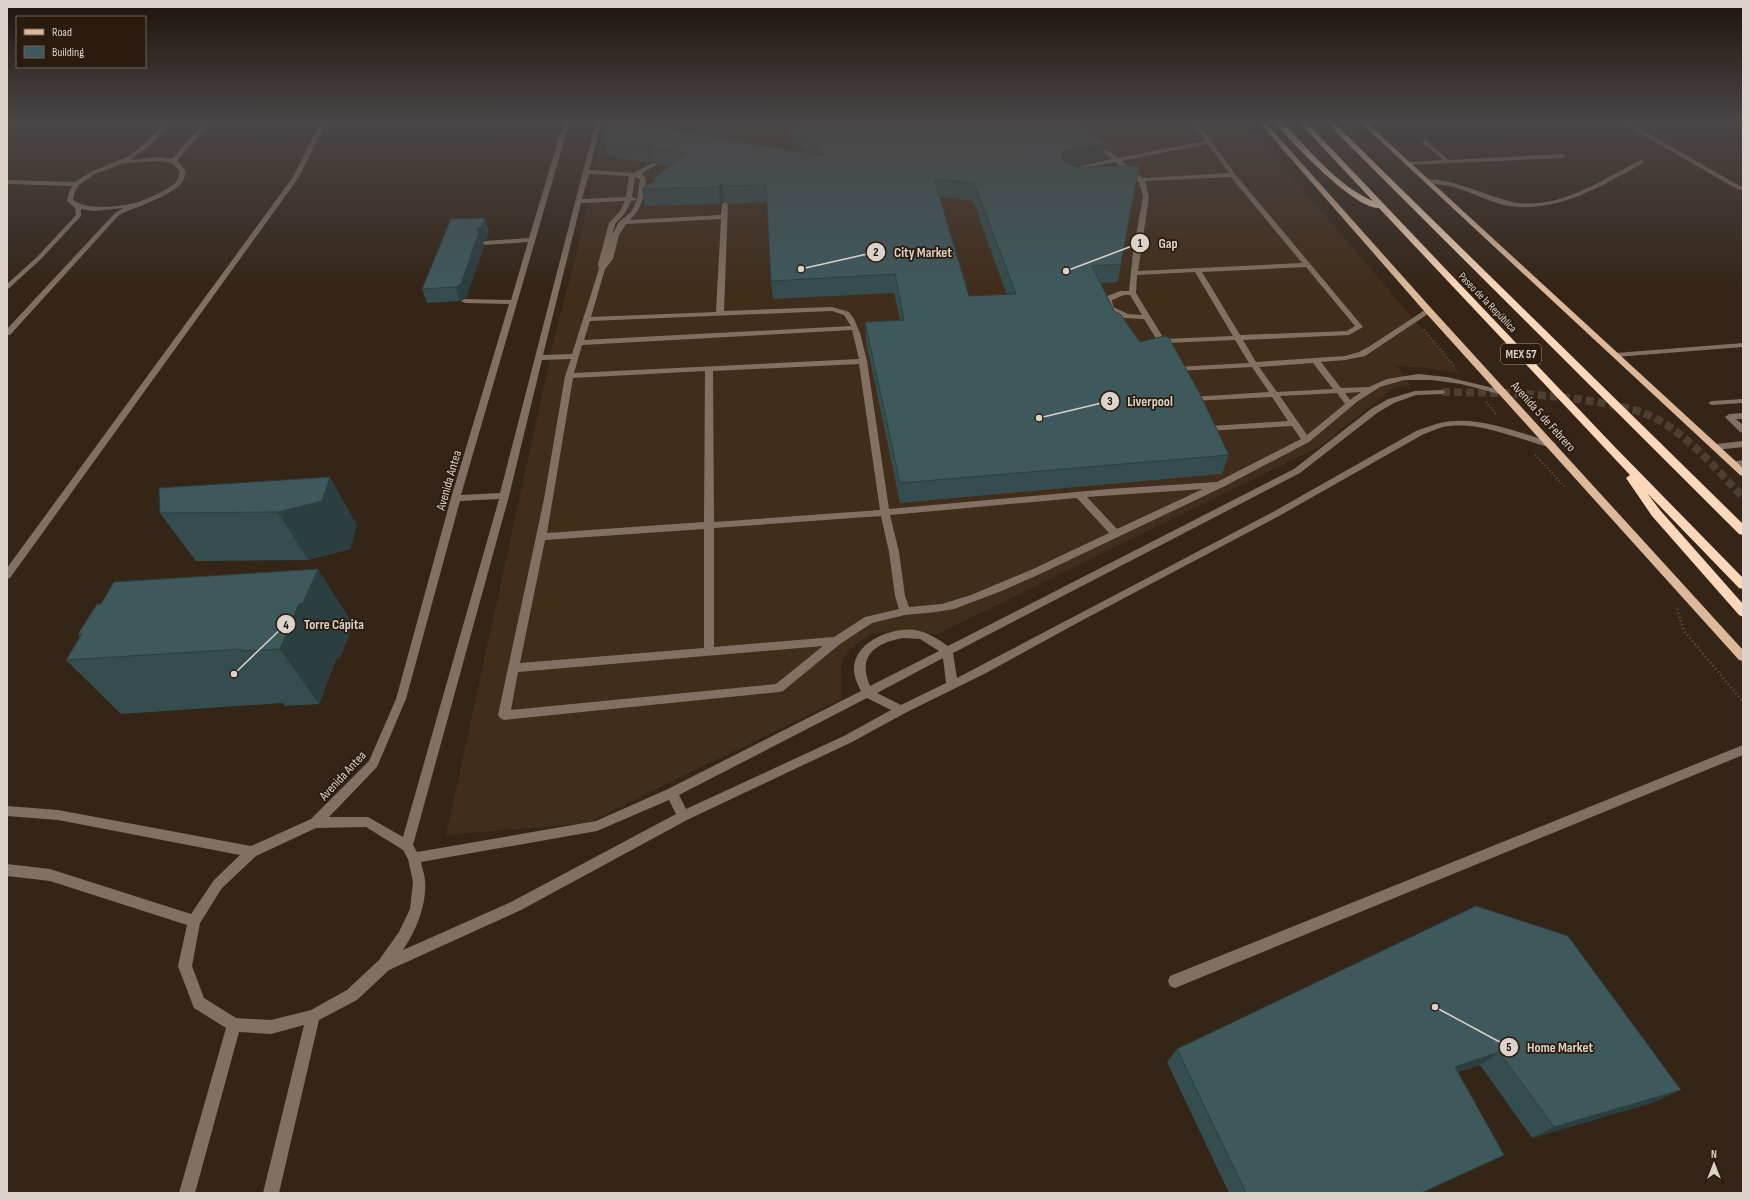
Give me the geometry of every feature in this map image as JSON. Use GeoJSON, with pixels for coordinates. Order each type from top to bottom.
{"type":"FeatureCollection","features":[{"type":"Feature","properties":{"kind":"highway"},"geometry":{"type":"LineString","coordinates":[[1332,177],[1339,184],[1359,198],[1383,209]]}},
{"type":"Feature","properties":{"kind":"highway","name":"Paseo de la República"},"geometry":{"type":"LineString","coordinates":[[1353,177],[1607,445],[1743,585]]}},
{"type":"Feature","properties":{"kind":"highway","name":"Paseo de la República"},"geometry":{"type":"LineString","coordinates":[[1385,177],[1743,531]]}},
{"type":"Feature","properties":{"kind":"highway"},"geometry":{"type":"LineString","coordinates":[[1607,445],[1656,513],[1743,612]]}},
{"type":"Feature","properties":{"kind":"main road","name":"Avenida 5 de Febrero"},"geometry":{"type":"LineString","coordinates":[[1310,177],[1428,310],[1743,657]]}},
{"type":"Feature","properties":{"kind":"main road"},"geometry":{"type":"LineString","coordinates":[[1423,177],[1716,447],[1739,464],[1743,472]]}},
{"type":"Feature","properties":{"kind":"street"},"geometry":{"type":"LineString","coordinates":[[88,177],[76,184],[70,193],[70,200],[78,207],[94,209],[132,206]]}},
{"type":"Feature","properties":{"kind":"street"},"geometry":{"type":"LineString","coordinates":[[7,333],[117,214],[132,206],[169,191],[180,181],[181,177]]}},
{"type":"Feature","properties":{"kind":"street"},"geometry":{"type":"LineString","coordinates":[[7,575],[296,177]]}},
{"type":"Feature","properties":{"kind":"street","name":"Avenida Antea"},"geometry":{"type":"LineString","coordinates":[[315,823],[373,764],[402,699],[456,498],[551,177]]}},
{"type":"Feature","properties":{"kind":"street"},"geometry":{"type":"LineString","coordinates":[[407,846],[504,496],[585,177]]}},
{"type":"Feature","properties":{"kind":"street"},"geometry":{"type":"LineString","coordinates":[[632,177],[629,199],[623,212],[612,223],[609,230],[601,264],[602,269],[588,319],[569,376],[542,537],[504,715],[779,688],[836,641],[869,620],[905,611],[953,606],[1058,562],[1184,504],[1306,440],[1370,389],[1388,381],[1404,377],[1439,379],[1470,384],[1503,393]]}},
{"type":"Feature","properties":{"kind":"street"},"geometry":{"type":"LineString","coordinates":[[602,269],[612,257],[618,231],[644,198],[641,177]]}},
{"type":"Feature","properties":{"kind":"street"},"geometry":{"type":"LineString","coordinates":[[1138,177],[1142,180],[1146,197],[1132,293],[1167,351]]}},
{"type":"Feature","properties":{"kind":"street"},"geometry":{"type":"LineString","coordinates":[[1126,180],[1210,177]]}},
{"type":"Feature","properties":{"kind":"street"},"geometry":{"type":"LineString","coordinates":[[1160,341],[1348,333],[1358,327],[1234,177]]}},
{"type":"Feature","properties":{"kind":"street"},"geometry":{"type":"LineString","coordinates":[[1427,181],[1448,183],[1502,202],[1520,205],[1546,205],[1597,187],[1615,177]]}},
{"type":"Feature","properties":{"kind":"street"},"geometry":{"type":"LineString","coordinates":[[1722,177],[1742,188]]}},
{"type":"Feature","properties":{"kind":"street"},"geometry":{"type":"LineString","coordinates":[[7,182],[76,184]]}},
{"type":"Feature","properties":{"kind":"street"},"geometry":{"type":"LineString","coordinates":[[580,201],[644,198]]}},
{"type":"Feature","properties":{"kind":"street"},"geometry":{"type":"LineString","coordinates":[[720,314],[725,204]]}},
{"type":"Feature","properties":{"kind":"street"},"geometry":{"type":"LineString","coordinates":[[7,288],[39,258],[78,216],[78,207]]}},
{"type":"Feature","properties":{"kind":"street"},"geometry":{"type":"LineString","coordinates":[[612,223],[724,217]]}},
{"type":"Feature","properties":{"kind":"street"},"geometry":{"type":"LineString","coordinates":[[485,243],[533,240]]}},
{"type":"Feature","properties":{"kind":"street"},"geometry":{"type":"LineString","coordinates":[[1134,273],[1306,265]]}},
{"type":"Feature","properties":{"kind":"street"},"geometry":{"type":"LineString","coordinates":[[1197,270],[1273,395],[1306,440]]}},
{"type":"Feature","properties":{"kind":"street"},"geometry":{"type":"LineString","coordinates":[[1132,293],[1123,293],[1108,299],[1110,308],[1127,316],[1146,317]]}},
{"type":"Feature","properties":{"kind":"street"},"geometry":{"type":"LineString","coordinates":[[465,301],[514,302]]}},
{"type":"Feature","properties":{"kind":"street"},"geometry":{"type":"LineString","coordinates":[[588,319],[832,309],[843,311],[850,316],[855,328],[863,361],[885,513],[894,552],[900,596],[905,611]]}},
{"type":"Feature","properties":{"kind":"street"},"geometry":{"type":"LineString","coordinates":[[1177,369],[1345,358],[1362,354],[1373,348],[1428,310]]}},
{"type":"Feature","properties":{"kind":"street"},"geometry":{"type":"LineString","coordinates":[[579,343],[855,328]]}},
{"type":"Feature","properties":{"kind":"street"},"geometry":{"type":"LineString","coordinates":[[1616,355],[1743,345]]}},
{"type":"Feature","properties":{"kind":"street"},"geometry":{"type":"LineString","coordinates":[[539,358],[575,356]]}},
{"type":"Feature","properties":{"kind":"street"},"geometry":{"type":"LineString","coordinates":[[569,376],[863,361]]}},
{"type":"Feature","properties":{"kind":"street"},"geometry":{"type":"LineString","coordinates":[[1316,361],[1350,405]]}},
{"type":"Feature","properties":{"kind":"street"},"geometry":{"type":"LineString","coordinates":[[709,369],[709,652]]}},
{"type":"Feature","properties":{"kind":"street"},"geometry":{"type":"LineString","coordinates":[[1193,399],[1370,389]]}},
{"type":"Feature","properties":{"kind":"street"},"geometry":{"type":"LineString","coordinates":[[414,858],[597,826],[672,793],[1297,471],[1374,412],[1391,401],[1415,393],[1442,392]]}},
{"type":"Feature","properties":{"kind":"street"},"geometry":{"type":"LineString","coordinates":[[1712,403],[1743,401]]}},
{"type":"Feature","properties":{"kind":"street"},"geometry":{"type":"LineString","coordinates":[[1743,416],[1729,417],[1743,430]]}},
{"type":"Feature","properties":{"kind":"street"},"geometry":{"type":"LineString","coordinates":[[1202,417],[1208,429],[1294,423]]}},
{"type":"Feature","properties":{"kind":"street"},"geometry":{"type":"LineString","coordinates":[[384,965],[516,906],[683,816],[848,739],[901,710],[982,670],[1075,619],[1276,514],[1419,433],[1441,425],[1462,423],[1487,426],[1552,446]]}},
{"type":"Feature","properties":{"kind":"street"},"geometry":{"type":"LineString","coordinates":[[1716,447],[1743,444]]}},
{"type":"Feature","properties":{"kind":"street"},"geometry":{"type":"LineString","coordinates":[[542,537],[885,513],[904,510],[1080,495],[1220,485]]}},
{"type":"Feature","properties":{"kind":"street"},"geometry":{"type":"LineString","coordinates":[[1080,495],[1103,522],[1116,534]]}},
{"type":"Feature","properties":{"kind":"street"},"geometry":{"type":"LineString","coordinates":[[456,498],[504,496]]}},
{"type":"Feature","properties":{"kind":"street"},"geometry":{"type":"LineString","coordinates":[[901,710],[867,692],[860,675],[861,664],[862,658],[873,644],[891,635],[912,634],[933,640],[948,652],[952,684]]}},
{"type":"Feature","properties":{"kind":"street"},"geometry":{"type":"LineString","coordinates":[[514,668],[836,641]]}},
{"type":"Feature","properties":{"kind":"street"},"geometry":{"type":"LineString","coordinates":[[1175,981],[1743,750]]}},
{"type":"Feature","properties":{"kind":"street"},"geometry":{"type":"LineString","coordinates":[[672,793],[683,816]]}},
{"type":"Feature","properties":{"kind":"street"},"geometry":{"type":"LineString","coordinates":[[7,811],[58,815],[252,852]]}},
{"type":"Feature","properties":{"kind":"street"},"geometry":{"type":"LineString","coordinates":[[368,822],[407,846],[414,858],[419,882],[416,909],[404,937],[384,965],[352,995],[313,1016],[271,1028],[234,1025],[199,1003],[185,966],[194,921],[218,884],[252,852],[315,823],[368,822]]}},
{"type":"Feature","properties":{"kind":"street"},"geometry":{"type":"LineString","coordinates":[[7,870],[50,875],[194,921]]}},
{"type":"Feature","properties":{"kind":"street"},"geometry":{"type":"LineString","coordinates":[[271,1193],[313,1016]]}},
{"type":"Feature","properties":{"kind":"street"},"geometry":{"type":"LineString","coordinates":[[187,1193],[234,1025]]}},
{"type":"Feature","properties":{"kind":"path"},"geometry":{"type":"LineString","coordinates":[[1470,384],[1514,434],[1568,489]]}},
{"type":"Feature","properties":{"kind":"path"},"geometry":{"type":"LineString","coordinates":[[1675,601],[1684,632],[1743,702]]}},
{"type":"Feature","properties":{"kind":"shaded area"},"geometry":{"type":"Polygon","coordinates":[[[593,177],[1292,177],[1461,374],[1427,368],[1397,366],[1411,386],[1395,387],[1319,447],[936,635],[903,630],[872,634],[854,646],[842,660],[841,699],[587,823],[446,835],[554,339],[581,235],[593,177]]]}},
{"type":"Feature","properties":{"kind":"building"},"geometry":{"type":"Polygon","coordinates":[[[656,177],[1137,177],[1121,264],[1092,266],[1114,311],[1121,315],[1140,342],[1165,336],[1169,338],[1199,392],[1229,455],[900,483],[865,322],[904,320],[895,274],[771,281],[766,185],[727,186],[722,183],[718,187],[642,189],[647,184],[655,182],[654,179],[656,177]],[[934,179],[969,296],[1016,294],[974,183],[934,179]]]}},
{"type":"Feature","properties":{"kind":"building"},"geometry":{"type":"Polygon","coordinates":[[[485,218],[482,226],[476,229],[479,232],[461,284],[455,287],[422,289],[451,219],[485,218]]]}},
{"type":"Feature","properties":{"kind":"building"},"geometry":{"type":"Polygon","coordinates":[[[330,477],[322,501],[278,512],[160,513],[159,488],[330,477]]]}},
{"type":"Feature","properties":{"kind":"building"},"geometry":{"type":"Polygon","coordinates":[[[318,569],[303,603],[299,604],[280,649],[242,651],[243,649],[66,660],[82,634],[78,634],[97,604],[101,604],[114,582],[318,569]]]}},
{"type":"Feature","properties":{"kind":"building"},"geometry":{"type":"Polygon","coordinates":[[[1476,906],[1568,936],[1681,1090],[1554,1127],[1499,1052],[1455,1067],[1504,1155],[1421,1193],[1246,1193],[1177,1049],[1476,906]]]}},
{"type":"Feature","properties":{"kind":"tunnel"},"geometry":{"type":"LineString","coordinates":[[1442,392],[1527,394],[1570,398],[1612,405],[1645,413],[1680,434],[1713,465],[1743,497]]}},
{"type":"Feature","properties":{"kind":"place","name":"City Market"},"geometry":{"type":"Point","coordinates":[801,269]}},
{"type":"Feature","properties":{"kind":"place","name":"Gap"},"geometry":{"type":"Point","coordinates":[1066,271]}},
{"type":"Feature","properties":{"kind":"place","name":"Liverpool"},"geometry":{"type":"Point","coordinates":[1039,418]}},
{"type":"Feature","properties":{"kind":"place","name":"Torre Cápita"},"geometry":{"type":"Point","coordinates":[234,674]}},
{"type":"Feature","properties":{"kind":"place","name":"Home Market"},"geometry":{"type":"Point","coordinates":[1435,1007]}}]}
